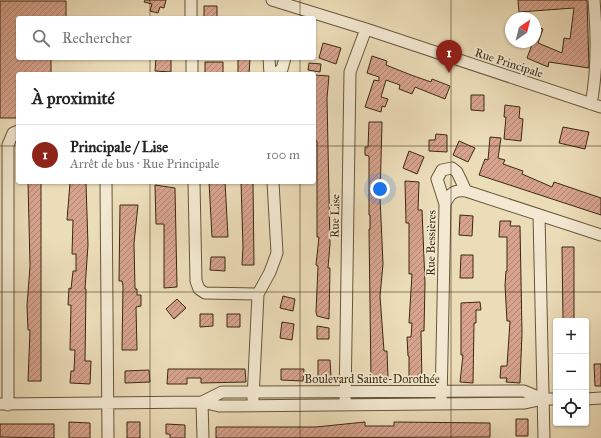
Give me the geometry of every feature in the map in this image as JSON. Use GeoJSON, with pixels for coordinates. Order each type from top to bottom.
{"type":"FeatureCollection","features":[{"type":"Feature","properties":{"kind":"street"},"geometry":{"type":"LineString","coordinates":[[191,0],[191,16]]}},
{"type":"Feature","properties":{"kind":"street","name":"Rue Principale"},"geometry":{"type":"LineString","coordinates":[[272,0],[366,29],[596,106]]}},
{"type":"Feature","properties":{"kind":"street"},"geometry":{"type":"LineString","coordinates":[[594,0],[598,46],[595,85],[596,106]]}},
{"type":"Feature","properties":{"kind":"street","name":"Rue Lise"},"geometry":{"type":"LineString","coordinates":[[345,405],[350,72],[366,29]]}},
{"type":"Feature","properties":{"kind":"street"},"geometry":{"type":"LineString","coordinates":[[192,60],[192,72]]}},
{"type":"Feature","properties":{"kind":"street"},"geometry":{"type":"LineString","coordinates":[[268,60],[270,72]]}},
{"type":"Feature","properties":{"kind":"street"},"geometry":{"type":"LineString","coordinates":[[277,72],[282,68],[284,60]]}},
{"type":"Feature","properties":{"kind":"street"},"geometry":{"type":"LineString","coordinates":[[4,404],[8,145],[16,132]]}},
{"type":"Feature","properties":{"kind":"street"},"geometry":{"type":"LineString","coordinates":[[445,204],[437,179],[442,170],[452,168],[457,172],[466,191],[601,235]]}},
{"type":"Feature","properties":{"kind":"street"},"geometry":{"type":"LineString","coordinates":[[106,184],[108,438]]}},
{"type":"Feature","properties":{"kind":"street"},"geometry":{"type":"LineString","coordinates":[[194,184],[196,281],[199,290],[205,293],[258,294]]}},
{"type":"Feature","properties":{"kind":"street"},"geometry":{"type":"LineString","coordinates":[[253,406],[258,294],[270,272],[277,253],[273,184]]}},
{"type":"Feature","properties":{"kind":"street","name":"Rue Bessières"},"geometry":{"type":"LineString","coordinates":[[441,404],[440,391],[445,204],[450,194],[458,190],[466,191]]}},
{"type":"Feature","properties":{"kind":"street"},"geometry":{"type":"LineString","coordinates":[[538,215],[544,438]]}},
{"type":"Feature","properties":{"kind":"street","name":"Boulevard Sainte-Dorothée"},"geometry":{"type":"LineString","coordinates":[[202,402],[222,392],[524,391],[543,399]]}},
{"type":"Feature","properties":{"kind":"street"},"geometry":{"type":"LineString","coordinates":[[589,398],[601,398]]}},
{"type":"Feature","properties":{"kind":"street","name":"Boulevard Sainte-Dorothée"},"geometry":{"type":"LineString","coordinates":[[4,404],[202,402],[219,406],[525,404],[543,399],[553,399]]}},
{"type":"Feature","properties":{"kind":"street"},"geometry":{"type":"LineString","coordinates":[[202,402],[203,438]]}},
{"type":"Feature","properties":{"kind":"building"},"geometry":{"type":"Polygon","coordinates":[[[145,0],[166,0],[164,8],[160,7],[158,13],[150,11],[152,4],[144,2],[145,0]]]}},
{"type":"Feature","properties":{"kind":"building"},"geometry":{"type":"Polygon","coordinates":[[[518,0],[587,0],[589,68],[549,62],[548,67],[527,58],[531,48],[541,48],[541,44],[562,53],[564,38],[570,39],[574,8],[519,12],[518,0]]]}},
{"type":"Feature","properties":{"kind":"building"},"geometry":{"type":"Polygon","coordinates":[[[0,1],[66,1],[66,16],[16,16],[16,60],[51,60],[51,72],[16,72],[16,118],[0,118],[0,1]]]}},
{"type":"Feature","properties":{"kind":"building"},"geometry":{"type":"Polygon","coordinates":[[[204,6],[217,6],[217,16],[204,16],[204,6]]]}},
{"type":"Feature","properties":{"kind":"building"},"geometry":{"type":"Polygon","coordinates":[[[323,43],[341,48],[336,64],[319,58],[323,43]]]}},
{"type":"Feature","properties":{"kind":"building"},"geometry":{"type":"Polygon","coordinates":[[[372,56],[387,61],[386,65],[411,75],[431,82],[432,79],[450,86],[445,99],[415,87],[412,94],[399,89],[400,85],[386,80],[381,97],[388,99],[385,107],[382,106],[381,112],[365,107],[374,80],[379,81],[379,77],[367,73],[372,56]]]}},
{"type":"Feature","properties":{"kind":"building"},"geometry":{"type":"Polygon","coordinates":[[[156,60],[171,60],[171,72],[155,71],[156,60]]]}},
{"type":"Feature","properties":{"kind":"building"},"geometry":{"type":"Polygon","coordinates":[[[238,60],[250,60],[249,72],[238,72],[238,60]]]}},
{"type":"Feature","properties":{"kind":"building"},"geometry":{"type":"Polygon","coordinates":[[[205,62],[223,62],[223,72],[205,72],[205,62]]]}},
{"type":"Feature","properties":{"kind":"building"},"geometry":{"type":"Polygon","coordinates":[[[309,63],[321,64],[320,72],[308,70],[309,63]]]}},
{"type":"Feature","properties":{"kind":"building"},"geometry":{"type":"Polygon","coordinates":[[[316,75],[329,76],[327,98],[330,244],[328,268],[330,268],[329,319],[317,316],[316,312],[318,266],[316,265],[319,237],[317,237],[316,75]]]}},
{"type":"Feature","properties":{"kind":"building"},"geometry":{"type":"Polygon","coordinates":[[[471,95],[484,95],[484,111],[471,110],[471,95]]]}},
{"type":"Feature","properties":{"kind":"building"},"geometry":{"type":"Polygon","coordinates":[[[505,105],[520,107],[519,118],[523,119],[521,141],[504,139],[506,117],[504,117],[505,105]]]}},
{"type":"Feature","properties":{"kind":"building"},"geometry":{"type":"Polygon","coordinates":[[[369,122],[382,122],[380,197],[383,264],[380,296],[384,351],[387,351],[388,378],[371,379],[369,156],[365,155],[365,147],[368,147],[369,122]]]}},
{"type":"Feature","properties":{"kind":"building"},"geometry":{"type":"Polygon","coordinates":[[[563,127],[589,132],[585,149],[559,143],[563,127]]]}},
{"type":"Feature","properties":{"kind":"building"},"geometry":{"type":"Polygon","coordinates":[[[436,134],[447,135],[447,152],[429,151],[429,140],[435,140],[436,134]]]}},
{"type":"Feature","properties":{"kind":"building"},"geometry":{"type":"Polygon","coordinates":[[[490,137],[501,138],[498,158],[505,160],[503,164],[523,171],[522,174],[552,187],[554,182],[601,198],[601,215],[479,175],[485,159],[488,160],[490,137]]]}},
{"type":"Feature","properties":{"kind":"building"},"geometry":{"type":"Polygon","coordinates":[[[459,141],[475,148],[468,162],[453,155],[459,141]]]}},
{"type":"Feature","properties":{"kind":"building"},"geometry":{"type":"Polygon","coordinates":[[[409,151],[424,157],[417,174],[403,168],[409,151]]]}},
{"type":"Feature","properties":{"kind":"building"},"geometry":{"type":"Polygon","coordinates":[[[405,181],[419,182],[418,210],[422,210],[425,283],[424,331],[421,331],[422,383],[409,383],[407,337],[411,337],[412,323],[409,323],[412,274],[409,274],[409,223],[406,223],[405,181]]]}},
{"type":"Feature","properties":{"kind":"building"},"geometry":{"type":"Polygon","coordinates":[[[28,184],[41,184],[41,381],[28,381],[30,330],[28,330],[27,306],[30,266],[28,184]]]}},
{"type":"Feature","properties":{"kind":"building"},"geometry":{"type":"Polygon","coordinates":[[[70,184],[86,184],[88,245],[85,289],[85,361],[91,361],[90,384],[70,383],[71,371],[74,371],[75,350],[70,350],[71,305],[68,305],[69,288],[71,289],[73,271],[76,271],[76,254],[72,254],[73,220],[67,220],[70,184]]]}},
{"type":"Feature","properties":{"kind":"building"},"geometry":{"type":"Polygon","coordinates":[[[209,184],[225,184],[228,237],[212,237],[209,184]]]}},
{"type":"Feature","properties":{"kind":"building"},"geometry":{"type":"Polygon","coordinates":[[[241,184],[253,184],[254,265],[242,265],[243,247],[241,184]]]}},
{"type":"Feature","properties":{"kind":"building"},"geometry":{"type":"Polygon","coordinates":[[[155,185],[175,188],[177,287],[164,288],[164,224],[156,224],[155,185]]]}},
{"type":"Feature","properties":{"kind":"building"},"geometry":{"type":"Polygon","coordinates":[[[120,205],[138,205],[134,243],[135,289],[137,289],[137,295],[141,295],[141,306],[136,307],[137,350],[122,350],[123,286],[122,281],[119,281],[120,205]]]}},
{"type":"Feature","properties":{"kind":"building"},"geometry":{"type":"Polygon","coordinates":[[[460,215],[473,216],[472,236],[459,235],[460,215]]]}},
{"type":"Feature","properties":{"kind":"building"},"geometry":{"type":"Polygon","coordinates":[[[500,221],[511,221],[510,226],[520,226],[522,333],[520,383],[506,382],[507,378],[500,378],[501,366],[507,366],[510,321],[507,321],[505,285],[507,271],[507,237],[499,237],[500,221]]]}},
{"type":"Feature","properties":{"kind":"building"},"geometry":{"type":"Polygon","coordinates":[[[562,247],[574,247],[574,318],[563,318],[562,247]]]}},
{"type":"Feature","properties":{"kind":"building"},"geometry":{"type":"Polygon","coordinates":[[[461,255],[473,255],[473,278],[460,278],[461,255]]]}},
{"type":"Feature","properties":{"kind":"building"},"geometry":{"type":"Polygon","coordinates":[[[211,257],[225,257],[225,271],[210,270],[211,257]]]}},
{"type":"Feature","properties":{"kind":"building"},"geometry":{"type":"Polygon","coordinates":[[[283,296],[295,299],[293,311],[280,308],[283,296]]]}},
{"type":"Feature","properties":{"kind":"building"},"geometry":{"type":"Polygon","coordinates":[[[177,299],[186,308],[174,319],[166,309],[177,299]]]}},
{"type":"Feature","properties":{"kind":"building"},"geometry":{"type":"Polygon","coordinates":[[[480,302],[481,310],[476,310],[476,323],[474,323],[473,383],[460,382],[463,355],[461,355],[461,303],[480,302]]]}},
{"type":"Feature","properties":{"kind":"building"},"geometry":{"type":"Polygon","coordinates":[[[200,314],[213,314],[213,326],[200,327],[200,314]]]}},
{"type":"Feature","properties":{"kind":"building"},"geometry":{"type":"Polygon","coordinates":[[[227,314],[240,314],[240,327],[227,327],[227,314]]]}},
{"type":"Feature","properties":{"kind":"building"},"geometry":{"type":"Polygon","coordinates":[[[282,322],[294,324],[292,340],[280,338],[282,322]]]}},
{"type":"Feature","properties":{"kind":"building"},"geometry":{"type":"Polygon","coordinates":[[[317,326],[329,328],[329,339],[317,339],[317,326]]]}},
{"type":"Feature","properties":{"kind":"building"},"geometry":{"type":"Polygon","coordinates":[[[318,360],[330,360],[331,377],[318,377],[318,360]]]}},
{"type":"Feature","properties":{"kind":"building"},"geometry":{"type":"Polygon","coordinates":[[[594,364],[601,364],[601,386],[595,386],[594,364]]]}},
{"type":"Feature","properties":{"kind":"building"},"geometry":{"type":"Polygon","coordinates":[[[168,369],[245,369],[246,382],[201,383],[201,378],[187,378],[187,384],[167,384],[168,369]]]}},
{"type":"Feature","properties":{"kind":"building"},"geometry":{"type":"Polygon","coordinates":[[[281,369],[304,369],[303,381],[281,380],[281,369]]]}},
{"type":"Feature","properties":{"kind":"building"},"geometry":{"type":"Polygon","coordinates":[[[149,370],[150,382],[125,383],[125,371],[149,370]]]}},
{"type":"Feature","properties":{"kind":"building"},"geometry":{"type":"Polygon","coordinates":[[[516,419],[528,419],[528,436],[516,436],[516,419]]]}},
{"type":"Feature","properties":{"kind":"building"},"geometry":{"type":"Polygon","coordinates":[[[69,422],[90,423],[90,438],[69,438],[69,422]]]}},
{"type":"Feature","properties":{"kind":"building"},"geometry":{"type":"Polygon","coordinates":[[[127,422],[140,422],[140,438],[127,438],[127,422]]]}},
{"type":"Feature","properties":{"kind":"building"},"geometry":{"type":"Polygon","coordinates":[[[365,422],[365,426],[394,426],[394,422],[490,423],[490,437],[216,438],[216,427],[316,427],[365,422]]]}},
{"type":"Feature","properties":{"kind":"building"},"geometry":{"type":"Polygon","coordinates":[[[0,424],[54,424],[54,438],[0,437],[0,424]]]}},
{"type":"Feature","properties":{"kind":"building"},"geometry":{"type":"Polygon","coordinates":[[[166,424],[185,425],[185,438],[170,438],[170,434],[166,434],[166,424]]]}},
{"type":"Feature","properties":{"kind":"place","name":"Principale / Lise"},"geometry":{"type":"Point","coordinates":[449,73]}}]}
